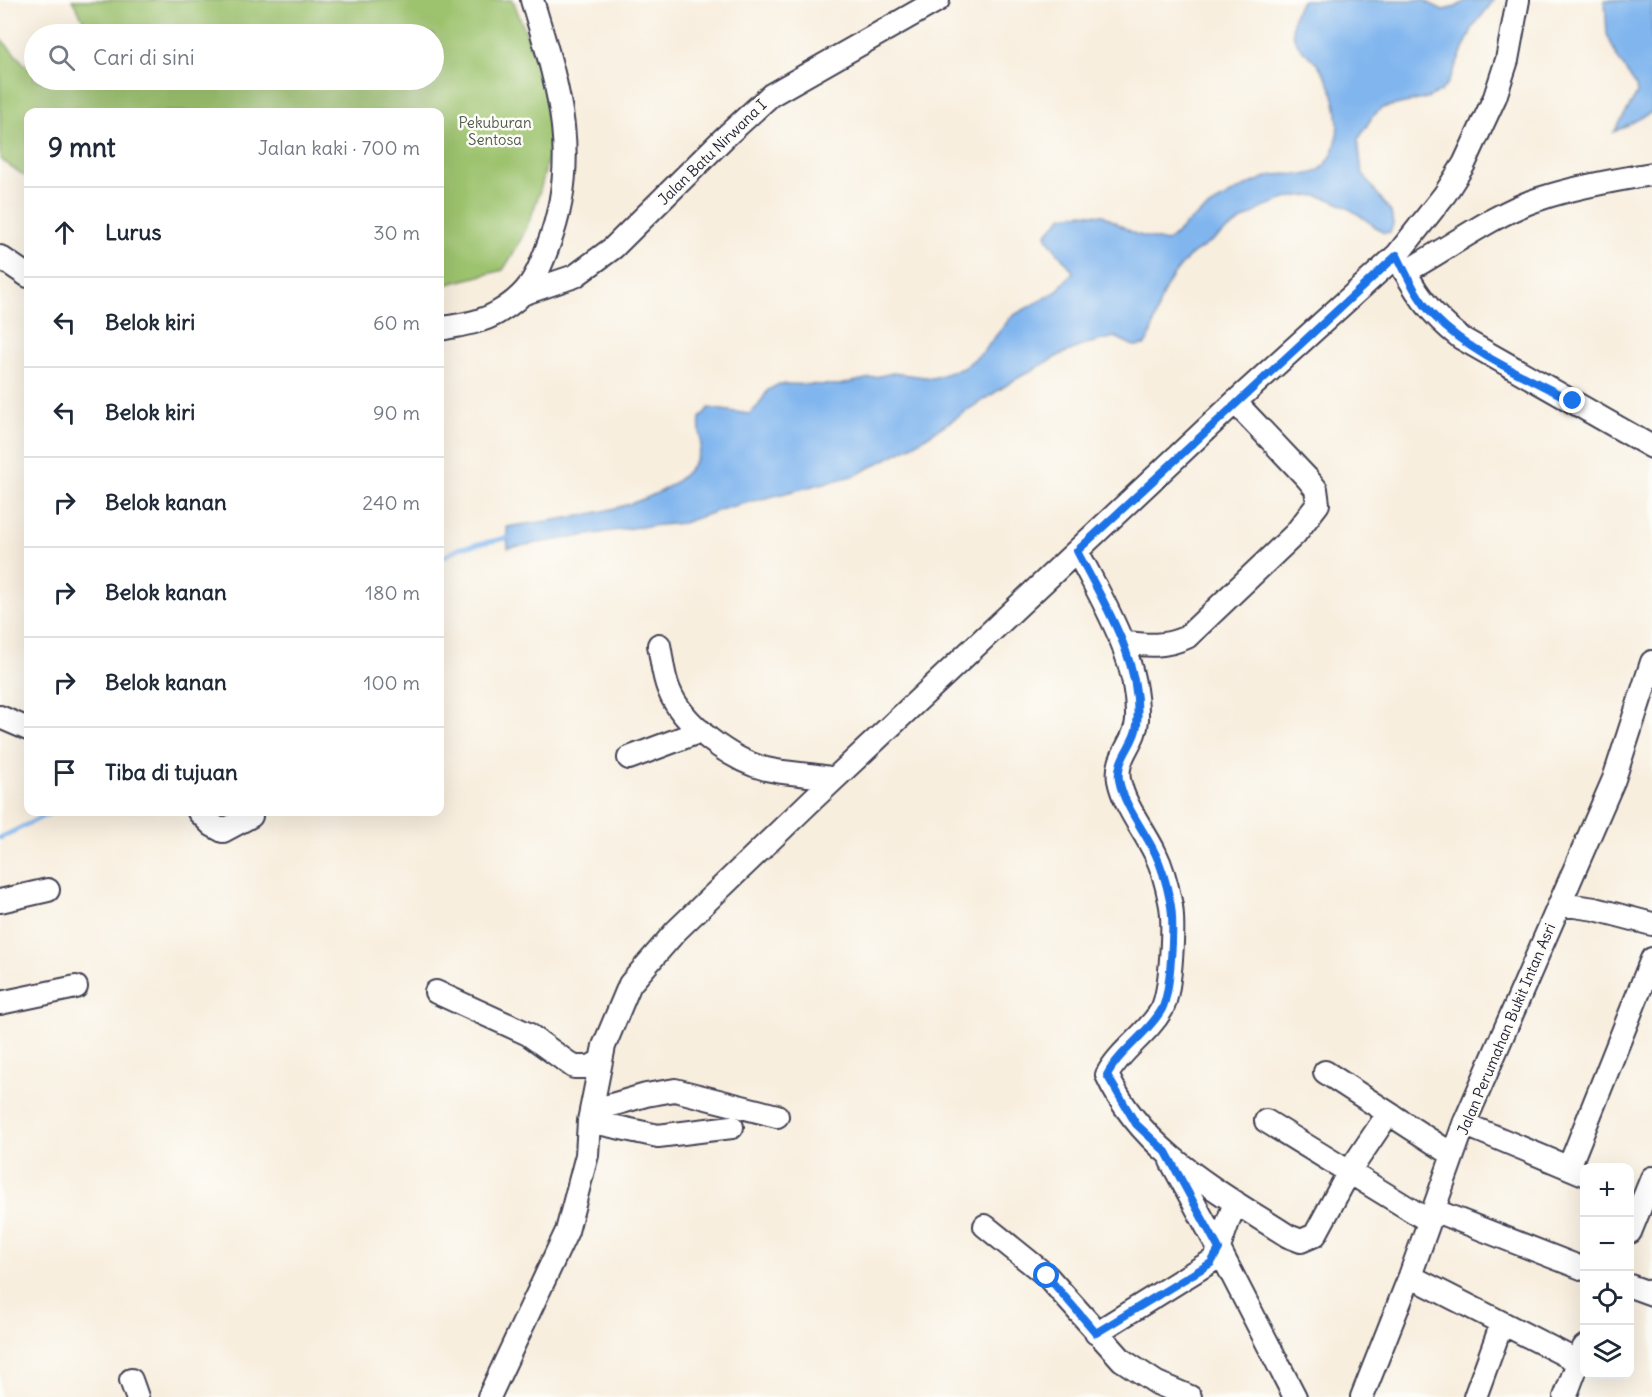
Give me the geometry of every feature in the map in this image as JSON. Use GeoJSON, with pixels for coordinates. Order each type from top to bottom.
{"type":"FeatureCollection","features":[{"type":"Feature","properties":{"kind":"street"},"geometry":{"type":"LineString","coordinates":[[444,328],[483,319],[525,293],[536,279],[562,204],[566,176],[561,105],[554,69],[532,0]]}},
{"type":"Feature","properties":{"kind":"street","name":"Jalan Batu Nirwana I"},"geometry":{"type":"LineString","coordinates":[[525,293],[575,276],[613,248],[771,95],[938,0]]}},
{"type":"Feature","properties":{"kind":"street"},"geometry":{"type":"LineString","coordinates":[[1401,263],[1464,164],[1495,97],[1507,60],[1518,0]]}},
{"type":"Feature","properties":{"kind":"street"},"geometry":{"type":"LineString","coordinates":[[489,1397],[567,1231],[587,1155],[590,1116],[604,1046],[630,984],[676,931],[834,779],[1235,402],[1401,263],[1538,199],[1617,179],[1652,174]]}},
{"type":"Feature","properties":{"kind":"street"},"geometry":{"type":"LineString","coordinates":[[0,256],[24,273]]}},
{"type":"Feature","properties":{"kind":"street"},"geometry":{"type":"LineString","coordinates":[[1401,263],[1435,317],[1461,338],[1652,447]]}},
{"type":"Feature","properties":{"kind":"street"},"geometry":{"type":"LineString","coordinates":[[1124,642],[1153,646],[1171,644],[1188,637],[1295,534],[1318,504],[1316,489],[1235,402]]}},
{"type":"Feature","properties":{"kind":"street"},"geometry":{"type":"LineString","coordinates":[[1077,551],[1124,642],[1137,702],[1137,728],[1120,759],[1119,780],[1130,807],[1156,855],[1171,902],[1169,983],[1162,1009],[1112,1065],[1107,1075],[1136,1124],[1182,1168],[1288,1236],[1305,1240],[1315,1235],[1349,1172],[1388,1114]]}},
{"type":"Feature","properties":{"kind":"street"},"geometry":{"type":"LineString","coordinates":[[659,645],[669,691],[677,705],[700,731],[739,759],[772,770],[834,779]]}},
{"type":"Feature","properties":{"kind":"street","name":"Jalan Perumahan Bukit Intan Asri"},"geometry":{"type":"LineString","coordinates":[[1362,1397],[1410,1276],[1464,1124],[1644,712],[1652,662]]}},
{"type":"Feature","properties":{"kind":"street"},"geometry":{"type":"LineString","coordinates":[[0,717],[24,727]]}},
{"type":"Feature","properties":{"kind":"street"},"geometry":{"type":"LineString","coordinates":[[629,758],[700,731]]}},
{"type":"Feature","properties":{"kind":"street"},"geometry":{"type":"LineString","coordinates":[[203,816],[216,829],[224,831],[250,816]]}},
{"type":"Feature","properties":{"kind":"street"},"geometry":{"type":"LineString","coordinates":[[0,901],[48,890]]}},
{"type":"Feature","properties":{"kind":"street"},"geometry":{"type":"LineString","coordinates":[[1560,904],[1595,909],[1652,924]]}},
{"type":"Feature","properties":{"kind":"street"},"geometry":{"type":"LineString","coordinates":[[1464,1124],[1577,1171],[1652,959]]}},
{"type":"Feature","properties":{"kind":"street"},"geometry":{"type":"LineString","coordinates":[[0,1003],[76,987]]}},
{"type":"Feature","properties":{"kind":"street"},"geometry":{"type":"LineString","coordinates":[[436,992],[528,1034],[574,1067],[590,1066],[601,1061]]}},
{"type":"Feature","properties":{"kind":"street"},"geometry":{"type":"LineString","coordinates":[[1325,1072],[1453,1155]]}},
{"type":"Feature","properties":{"kind":"street"},"geometry":{"type":"LineString","coordinates":[[590,1116],[646,1095],[675,1090],[777,1116]]}},
{"type":"Feature","properties":{"kind":"street"},"geometry":{"type":"LineString","coordinates":[[590,1116],[658,1137],[732,1127]]}},
{"type":"Feature","properties":{"kind":"street"},"geometry":{"type":"LineString","coordinates":[[1266,1121],[1349,1172],[1431,1216],[1580,1268]]}},
{"type":"Feature","properties":{"kind":"street"},"geometry":{"type":"LineString","coordinates":[[1166,1152],[1295,1397]]}},
{"type":"Feature","properties":{"kind":"street"},"geometry":{"type":"LineString","coordinates":[[1632,1217],[1636,1197],[1652,1178]]}},
{"type":"Feature","properties":{"kind":"street"},"geometry":{"type":"LineString","coordinates":[[1096,1333],[1211,1263],[1219,1249],[1235,1202]]}},
{"type":"Feature","properties":{"kind":"street"},"geometry":{"type":"LineString","coordinates":[[985,1226],[1047,1276],[1096,1333],[1137,1371],[1157,1383],[1190,1397]]}},
{"type":"Feature","properties":{"kind":"street"},"geometry":{"type":"LineString","coordinates":[[1410,1276],[1502,1323],[1580,1353]]}},
{"type":"Feature","properties":{"kind":"street"},"geometry":{"type":"LineString","coordinates":[[1634,1288],[1652,1294]]}},
{"type":"Feature","properties":{"kind":"street"},"geometry":{"type":"LineString","coordinates":[[1475,1397],[1502,1323]]}},
{"type":"Feature","properties":{"kind":"street"},"geometry":{"type":"LineString","coordinates":[[1565,1397],[1580,1359]]}},
{"type":"Feature","properties":{"kind":"green space","name":"Pekuburan Sentosa"},"geometry":{"type":"Polygon","coordinates":[[[72,0],[513,0],[541,75],[548,100],[550,121],[546,166],[540,189],[533,211],[514,252],[503,270],[444,285],[444,108],[24,108],[24,175],[0,159],[0,38],[24,64],[24,90],[444,90],[444,24],[86,24],[72,0]]]}},
{"type":"Feature","properties":{"kind":"water"},"geometry":{"type":"Polygon","coordinates":[[[1303,0],[1423,0],[1443,10],[1456,7],[1467,0],[1494,0],[1473,27],[1448,83],[1440,92],[1427,98],[1382,108],[1372,117],[1358,140],[1362,173],[1391,212],[1393,225],[1390,232],[1384,233],[1351,210],[1329,199],[1311,196],[1293,197],[1274,203],[1238,222],[1190,256],[1170,280],[1160,301],[1152,332],[1145,345],[1134,346],[1115,337],[1086,344],[1060,355],[1016,379],[915,444],[856,475],[726,508],[683,523],[638,527],[508,548],[507,527],[616,508],[644,499],[669,487],[688,470],[700,450],[700,418],[709,408],[749,414],[758,406],[768,390],[779,384],[839,385],[893,373],[933,378],[963,368],[982,353],[1012,316],[1056,292],[1073,272],[1046,234],[1063,216],[1082,213],[1103,215],[1135,234],[1166,242],[1207,209],[1250,184],[1270,176],[1308,174],[1319,170],[1334,149],[1338,121],[1327,80],[1318,65],[1298,44],[1293,34],[1294,16],[1303,0]]]}},
{"type":"Feature","properties":{"kind":"water"},"geometry":{"type":"Polygon","coordinates":[[[1605,0],[1652,0],[1652,112],[1614,132],[1637,94],[1636,86],[1617,57],[1607,34],[1605,0]]]}},
{"type":"Feature","properties":{"kind":"waterway"},"geometry":{"type":"LineString","coordinates":[[444,557],[460,548],[511,537]]}},
{"type":"Feature","properties":{"kind":"waterway"},"geometry":{"type":"LineString","coordinates":[[0,838],[44,816]]}},
{"type":"Feature","properties":{"kind":"route"},"geometry":{"type":"LineString","coordinates":[[1047,1276],[1096,1333],[1211,1263],[1219,1249],[1166,1152],[1136,1124],[1114,1092],[1107,1075],[1112,1065],[1162,1009],[1169,983],[1171,902],[1156,855],[1130,807],[1119,780],[1120,759],[1137,728],[1137,702],[1124,642],[1077,551],[1235,402],[1397,255],[1415,290],[1435,317],[1480,351],[1573,401]]}}]}
